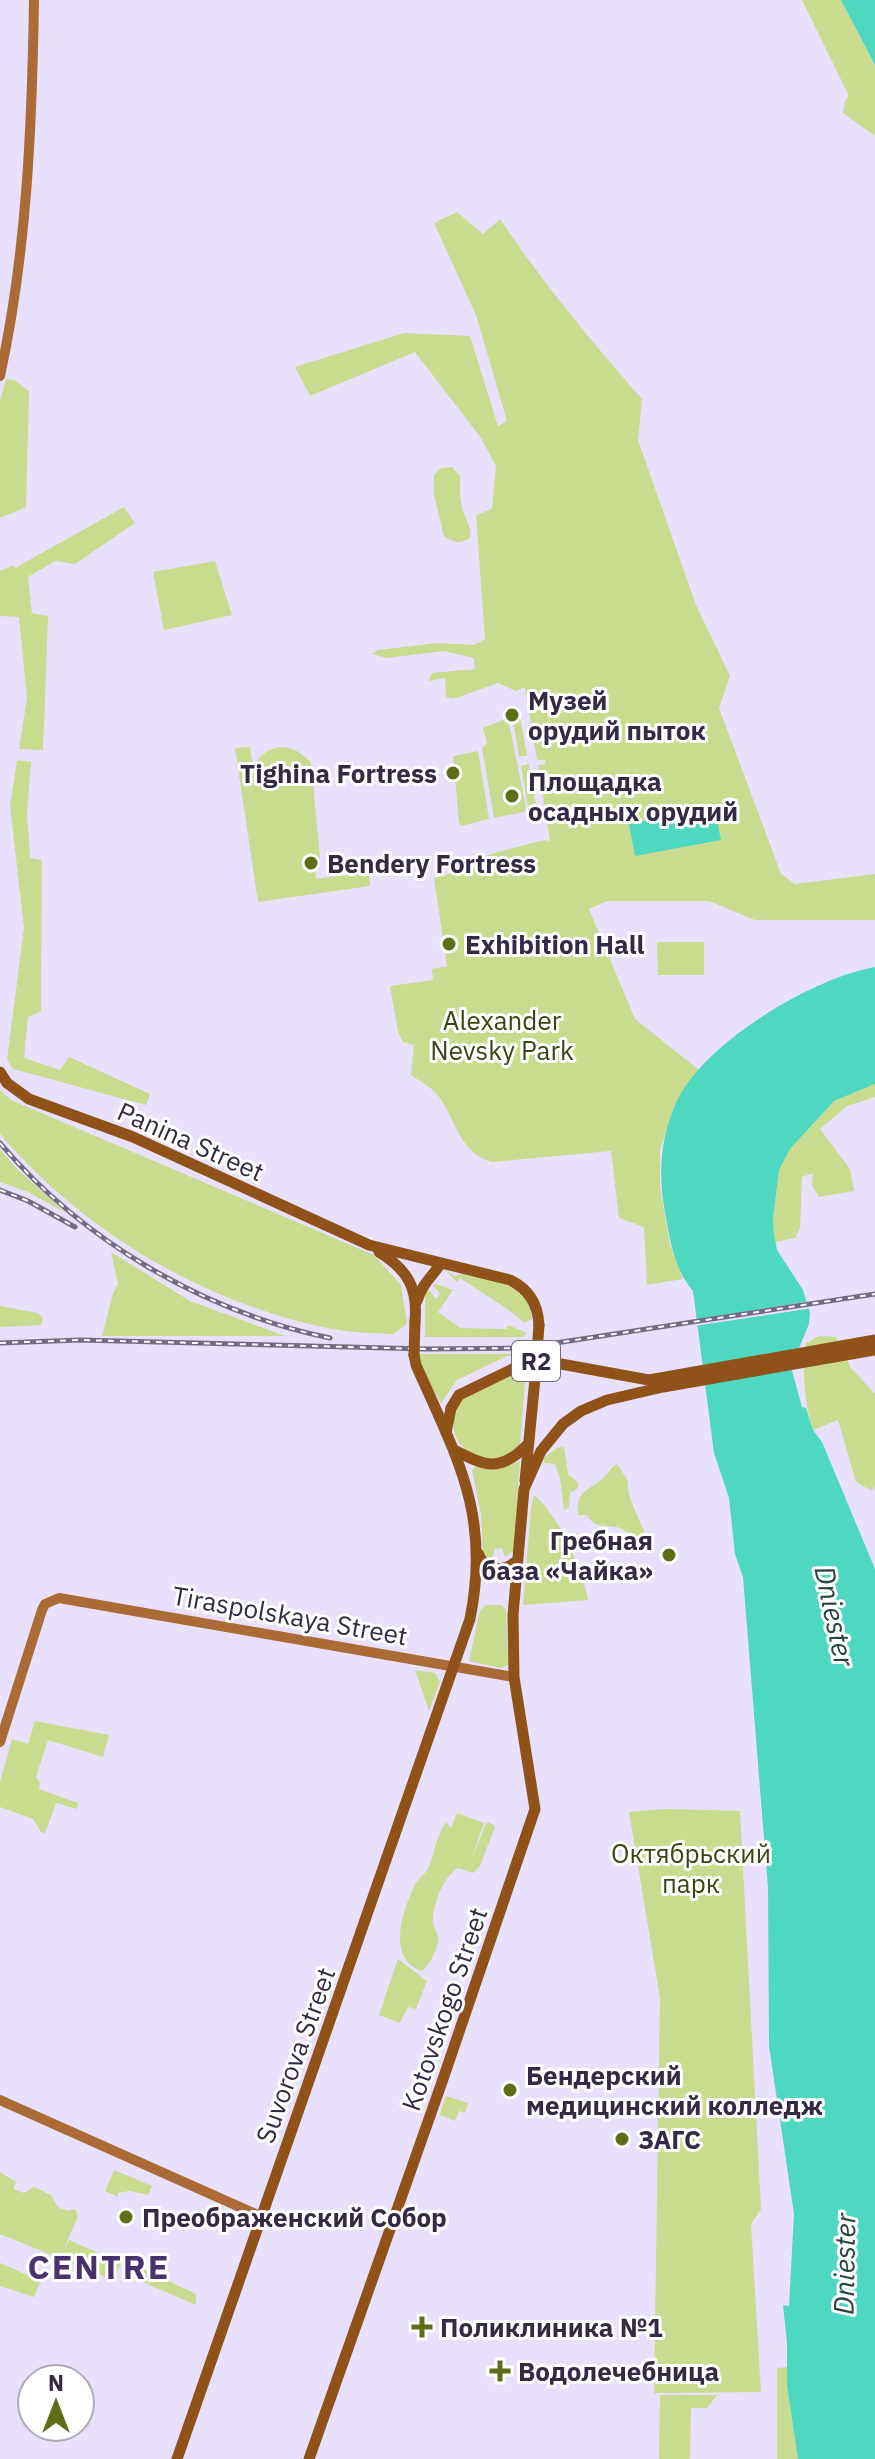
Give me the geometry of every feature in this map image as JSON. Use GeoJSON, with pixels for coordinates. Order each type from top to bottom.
{"type":"FeatureCollection","features":[{"type":"Feature","properties":{"kind":"main road","name":"Panina Street"},"geometry":{"type":"LineString","coordinates":[[0,1072],[7,1083],[29,1099],[133,1137],[369,1245]]}},
{"type":"Feature","properties":{"kind":"main road","name":"R2"},"geometry":{"type":"LineString","coordinates":[[369,1245],[510,1280],[520,1285],[538,1310],[535,1379],[518,1560]]}},
{"type":"Feature","properties":{"kind":"main road","name":"R2"},"geometry":{"type":"LineString","coordinates":[[369,1245],[403,1271],[417,1301]]}},
{"type":"Feature","properties":{"kind":"main road"},"geometry":{"type":"LineString","coordinates":[[417,1301],[421,1285],[441,1263]]}},
{"type":"Feature","properties":{"kind":"main road","name":"Suvorova Street"},"geometry":{"type":"LineString","coordinates":[[177,2459],[455,1666],[473,1605],[476,1549],[469,1494],[454,1450],[416,1365],[417,1301]]}},
{"type":"Feature","properties":{"kind":"main road","name":"R2"},"geometry":{"type":"LineString","coordinates":[[524,1489],[541,1451],[563,1424],[581,1411],[662,1382],[875,1340]]}},
{"type":"Feature","properties":{"kind":"main road","name":"R2"},"geometry":{"type":"LineString","coordinates":[[446,1434],[449,1414],[459,1395],[527,1362],[550,1362],[662,1382],[875,1350]]}},
{"type":"Feature","properties":{"kind":"main road"},"geometry":{"type":"LineString","coordinates":[[454,1450],[477,1462],[497,1464],[508,1462],[527,1445]]}},
{"type":"Feature","properties":{"kind":"main road"},"geometry":{"type":"LineString","coordinates":[[476,1549],[481,1560],[490,1568],[504,1569],[518,1560]]}},
{"type":"Feature","properties":{"kind":"main road","name":"Kotovskogo Street"},"geometry":{"type":"LineString","coordinates":[[309,2459],[535,1809],[514,1677],[513,1615],[518,1560]]}},
{"type":"Feature","properties":{"kind":"street"},"geometry":{"type":"LineString","coordinates":[[0,376],[11,316],[30,158],[34,0]]}},
{"type":"Feature","properties":{"kind":"street","name":"Tiraspolskaya Street"},"geometry":{"type":"LineString","coordinates":[[0,1742],[42,1610],[45,1604],[59,1598],[514,1677]]}},
{"type":"Feature","properties":{"kind":"street"},"geometry":{"type":"LineString","coordinates":[[0,2100],[260,2216]]}},
{"type":"Feature","properties":{"kind":"green space"},"geometry":{"type":"Polygon","coordinates":[[[802,0],[841,0],[875,65],[875,136],[843,113],[849,96],[802,0]]]}},
{"type":"Feature","properties":{"kind":"green space","name":"Alexander Nevsky Park"},"geometry":{"type":"Polygon","coordinates":[[[457,212],[483,234],[500,219],[568,311],[642,399],[638,440],[696,605],[730,676],[719,708],[781,874],[795,884],[875,874],[875,920],[755,920],[709,901],[607,901],[589,909],[635,1019],[699,1070],[675,1104],[660,1150],[660,1187],[670,1245],[683,1279],[647,1285],[644,1227],[619,1218],[611,1151],[492,1162],[481,1157],[465,1143],[437,1094],[411,1075],[414,1045],[403,1042],[398,1032],[390,986],[433,980],[432,969],[447,966],[434,878],[488,864],[487,855],[550,841],[538,765],[545,764],[545,760],[537,760],[525,687],[516,691],[498,683],[453,699],[446,697],[445,678],[428,681],[432,673],[475,669],[474,658],[444,651],[387,658],[372,654],[378,650],[438,643],[474,645],[485,639],[476,515],[492,509],[496,466],[481,438],[415,352],[310,396],[295,367],[404,333],[470,336],[498,426],[507,421],[476,315],[434,223],[457,212]]]}},
{"type":"Feature","properties":{"kind":"green space"},"geometry":{"type":"Polygon","coordinates":[[[6,379],[14,380],[29,391],[26,507],[0,518],[0,401],[6,379]]]}},
{"type":"Feature","properties":{"kind":"green space"},"geometry":{"type":"Polygon","coordinates":[[[452,467],[460,476],[461,503],[470,530],[470,538],[460,542],[444,536],[434,495],[434,475],[441,468],[452,467]]]}},
{"type":"Feature","properties":{"kind":"green space"},"geometry":{"type":"Polygon","coordinates":[[[124,507],[135,523],[75,564],[55,561],[28,577],[32,613],[48,616],[43,750],[19,749],[27,698],[19,617],[0,616],[0,571],[14,565],[15,568],[124,507]]]}},
{"type":"Feature","properties":{"kind":"green space"},"geometry":{"type":"Polygon","coordinates":[[[215,561],[232,615],[164,630],[153,572],[215,561]]]}},
{"type":"Feature","properties":{"kind":"green space"},"geometry":{"type":"Polygon","coordinates":[[[520,717],[537,811],[534,806],[528,806],[521,766],[528,764],[527,756],[519,756],[513,720],[520,717]]]}},
{"type":"Feature","properties":{"kind":"green space"},"geometry":{"type":"Polygon","coordinates":[[[508,718],[526,807],[524,812],[494,818],[482,748],[487,743],[483,728],[508,718]]]}},
{"type":"Feature","properties":{"kind":"green space"},"geometry":{"type":"Polygon","coordinates":[[[250,747],[253,766],[266,752],[281,747],[296,751],[311,763],[320,858],[315,867],[316,879],[369,872],[370,886],[258,902],[235,748],[250,747]]]}},
{"type":"Feature","properties":{"kind":"green space"},"geometry":{"type":"Polygon","coordinates":[[[478,751],[489,819],[461,826],[453,756],[478,751]]]}},
{"type":"Feature","properties":{"kind":"green space"},"geometry":{"type":"Polygon","coordinates":[[[17,760],[31,762],[27,813],[30,858],[42,860],[41,1011],[28,1017],[24,1058],[60,1070],[69,1057],[150,1094],[146,1105],[13,1069],[7,1060],[24,928],[10,806],[17,760]]]}},
{"type":"Feature","properties":{"kind":"green space"},"geometry":{"type":"Polygon","coordinates":[[[657,942],[704,942],[704,975],[658,975],[657,942]]]}},
{"type":"Feature","properties":{"kind":"green space"},"geometry":{"type":"Polygon","coordinates":[[[875,1084],[875,1097],[847,1106],[820,1129],[850,1169],[854,1191],[819,1197],[812,1186],[813,1173],[802,1177],[800,1228],[795,1238],[775,1242],[773,1219],[779,1170],[790,1149],[834,1101],[875,1084]]]}},
{"type":"Feature","properties":{"kind":"green space"},"geometry":{"type":"Polygon","coordinates":[[[0,1090],[11,1100],[374,1255],[401,1285],[407,1324],[393,1334],[332,1329],[238,1302],[150,1259],[70,1203],[0,1134],[0,1090]]]}},
{"type":"Feature","properties":{"kind":"green space"},"geometry":{"type":"Polygon","coordinates":[[[0,1149],[18,1170],[66,1213],[28,1192],[0,1182],[0,1149]]]}},
{"type":"Feature","properties":{"kind":"green space"},"geometry":{"type":"Polygon","coordinates":[[[111,1252],[190,1301],[285,1336],[102,1336],[118,1284],[111,1252]]]}},
{"type":"Feature","properties":{"kind":"green space"},"geometry":{"type":"Polygon","coordinates":[[[445,1270],[455,1276],[461,1274],[507,1285],[524,1298],[532,1319],[524,1323],[460,1278],[457,1282],[445,1270]]]}},
{"type":"Feature","properties":{"kind":"green space"},"geometry":{"type":"Polygon","coordinates":[[[433,1285],[453,1290],[438,1312],[460,1328],[506,1329],[508,1325],[527,1333],[523,1337],[425,1337],[425,1290],[436,1299],[440,1294],[433,1285]]]}},
{"type":"Feature","properties":{"kind":"green space"},"geometry":{"type":"Polygon","coordinates":[[[0,1306],[38,1313],[43,1318],[41,1325],[0,1327],[0,1306]]]}},
{"type":"Feature","properties":{"kind":"green space"},"geometry":{"type":"Polygon","coordinates":[[[819,1336],[836,1337],[851,1368],[875,1394],[875,1487],[872,1491],[856,1482],[838,1420],[813,1430],[806,1397],[805,1354],[806,1343],[819,1336]]]}},
{"type":"Feature","properties":{"kind":"green space"},"geometry":{"type":"Polygon","coordinates":[[[420,1354],[525,1355],[507,1356],[457,1380],[441,1403],[421,1371],[420,1354]]]}},
{"type":"Feature","properties":{"kind":"green space"},"geometry":{"type":"Polygon","coordinates":[[[526,1368],[520,1446],[514,1455],[483,1461],[465,1449],[456,1436],[454,1420],[459,1399],[526,1368]]]}},
{"type":"Feature","properties":{"kind":"green space"},"geometry":{"type":"Polygon","coordinates":[[[564,1447],[568,1474],[579,1483],[577,1489],[570,1493],[569,1507],[564,1510],[555,1464],[544,1463],[544,1458],[557,1448],[564,1447]]]}},
{"type":"Feature","properties":{"kind":"green space"},"geometry":{"type":"Polygon","coordinates":[[[520,1461],[514,1551],[505,1557],[502,1548],[495,1549],[492,1559],[489,1559],[483,1553],[481,1514],[472,1470],[476,1466],[499,1469],[520,1461]]]}},
{"type":"Feature","properties":{"kind":"green space"},"geometry":{"type":"Polygon","coordinates":[[[617,1464],[628,1481],[632,1503],[648,1541],[643,1546],[622,1529],[598,1525],[587,1515],[578,1515],[579,1500],[584,1492],[617,1464]]]}},
{"type":"Feature","properties":{"kind":"green space"},"geometry":{"type":"Polygon","coordinates":[[[534,1495],[552,1515],[568,1543],[588,1600],[523,1605],[534,1495]]]}},
{"type":"Feature","properties":{"kind":"green space"},"geometry":{"type":"Polygon","coordinates":[[[486,1605],[502,1605],[506,1610],[508,1665],[500,1668],[469,1661],[480,1610],[486,1605]]]}},
{"type":"Feature","properties":{"kind":"green space"},"geometry":{"type":"Polygon","coordinates":[[[415,1670],[435,1673],[440,1682],[429,1711],[415,1670]]]}},
{"type":"Feature","properties":{"kind":"green space"},"geometry":{"type":"Polygon","coordinates":[[[35,1721],[109,1735],[103,1757],[48,1740],[36,1777],[40,1783],[39,1789],[78,1803],[77,1809],[56,1803],[45,1833],[33,1819],[0,1807],[0,1782],[12,1739],[28,1744],[35,1721]]]}},
{"type":"Feature","properties":{"kind":"green space","name":"Октябрьский парк"},"geometry":{"type":"Polygon","coordinates":[[[666,1809],[740,1811],[761,2209],[751,2224],[761,2392],[654,2393],[660,1998],[629,1812],[666,1809]]]}},
{"type":"Feature","properties":{"kind":"green space"},"geometry":{"type":"Polygon","coordinates":[[[457,1813],[484,1823],[470,1863],[486,1824],[489,1822],[495,1827],[480,1866],[473,1873],[458,1868],[444,1884],[437,1898],[433,1919],[437,1946],[431,1961],[422,1971],[411,1965],[404,1956],[400,1944],[402,1919],[416,1883],[428,1869],[443,1827],[446,1822],[451,1828],[457,1813]]]}},
{"type":"Feature","properties":{"kind":"green space"},"geometry":{"type":"Polygon","coordinates":[[[398,1959],[427,1981],[416,2009],[408,2007],[400,2023],[379,2015],[398,1959]]]}},
{"type":"Feature","properties":{"kind":"green space"},"geometry":{"type":"Polygon","coordinates":[[[446,2096],[468,2103],[465,2113],[459,2111],[455,2121],[440,2115],[446,2096]]]}},
{"type":"Feature","properties":{"kind":"green space"},"geometry":{"type":"Polygon","coordinates":[[[114,2170],[152,2186],[148,2195],[129,2191],[118,2193],[118,2197],[105,2191],[114,2170]]]}},
{"type":"Feature","properties":{"kind":"green space"},"geometry":{"type":"Polygon","coordinates":[[[0,2172],[16,2182],[13,2189],[24,2193],[34,2187],[51,2195],[58,2207],[68,2211],[75,2209],[78,2216],[61,2256],[69,2240],[121,2263],[116,2274],[110,2272],[108,2278],[0,2234],[0,2172]]]}},
{"type":"Feature","properties":{"kind":"green space"},"geometry":{"type":"Polygon","coordinates":[[[0,2263],[41,2281],[34,2297],[0,2286],[0,2263]]]}},
{"type":"Feature","properties":{"kind":"green space"},"geometry":{"type":"Polygon","coordinates":[[[137,2269],[196,2294],[196,2305],[133,2278],[137,2269]]]}},
{"type":"Feature","properties":{"kind":"green space"},"geometry":{"type":"Polygon","coordinates":[[[788,2367],[787,2386],[798,2459],[777,2459],[777,2368],[788,2367]]]}},
{"type":"Feature","properties":{"kind":"green space"},"geometry":{"type":"Polygon","coordinates":[[[660,2395],[717,2395],[707,2408],[691,2408],[690,2459],[659,2459],[660,2395]]]}},
{"type":"Feature","properties":{"kind":"water"},"geometry":{"type":"Polygon","coordinates":[[[841,0],[875,0],[875,65],[841,0]]]}},
{"type":"Feature","properties":{"kind":"water"},"geometry":{"type":"Polygon","coordinates":[[[714,807],[721,840],[635,856],[629,824],[714,807]]]}},
{"type":"Feature","properties":{"kind":"water","name":"Dniester"},"geometry":{"type":"Polygon","coordinates":[[[875,967],[875,1084],[834,1101],[790,1149],[779,1170],[773,1219],[777,1250],[803,1290],[810,1313],[809,1324],[791,1367],[802,1407],[806,1408],[813,1430],[822,1442],[875,1569],[875,2459],[798,2459],[787,2386],[783,2305],[789,2306],[794,2214],[769,2046],[768,1888],[743,1577],[735,1554],[729,1498],[714,1453],[693,1291],[677,1264],[669,1233],[663,1198],[662,1158],[675,1105],[688,1082],[708,1059],[733,1037],[791,999],[849,974],[875,967]]]}},
{"type":"Feature","properties":{"kind":"pier"},"geometry":{"type":"Polygon","coordinates":[[[811,1301],[813,1308],[694,1326],[693,1320],[811,1301]]]}},
{"type":"Feature","properties":{"kind":"railway"},"geometry":{"type":"LineString","coordinates":[[0,1143],[69,1211],[149,1268],[237,1310],[330,1338]]}},
{"type":"Feature","properties":{"kind":"railway"},"geometry":{"type":"LineString","coordinates":[[0,1190],[28,1201],[75,1227]]}},
{"type":"Feature","properties":{"kind":"railway"},"geometry":{"type":"LineString","coordinates":[[0,1343],[80,1340],[425,1349],[523,1348],[875,1294]]}},
{"type":"Feature","properties":{"kind":"place","name":"Музей орудий пыток"},"geometry":{"type":"Point","coordinates":[512,715]}},
{"type":"Feature","properties":{"kind":"place","name":"Tighina Fortress"},"geometry":{"type":"Point","coordinates":[453,773]}},
{"type":"Feature","properties":{"kind":"place","name":"Площадка осадных орудий"},"geometry":{"type":"Point","coordinates":[512,796]}},
{"type":"Feature","properties":{"kind":"place","name":"Bendery Fortress"},"geometry":{"type":"Point","coordinates":[311,863]}},
{"type":"Feature","properties":{"kind":"place","name":"Exhibition Hall"},"geometry":{"type":"Point","coordinates":[449,944]}},
{"type":"Feature","properties":{"kind":"place","name":"Гребная база «Чайка»"},"geometry":{"type":"Point","coordinates":[669,1555]}},
{"type":"Feature","properties":{"kind":"place","name":"Бендерский медицинский колледж"},"geometry":{"type":"Point","coordinates":[510,2090]}},
{"type":"Feature","properties":{"kind":"place","name":"ЗАГС"},"geometry":{"type":"Point","coordinates":[622,2139]}},
{"type":"Feature","properties":{"kind":"place","name":"Преображенский Собор"},"geometry":{"type":"Point","coordinates":[126,2217]}},
{"type":"Feature","properties":{"kind":"place","name":"Поликлиника №1"},"geometry":{"type":"Point","coordinates":[422,2327]}},
{"type":"Feature","properties":{"kind":"place","name":"Водолечебница"},"geometry":{"type":"Point","coordinates":[500,2371]}},
{"type":"Feature","properties":{"kind":"district","name":"CENTRE"},"geometry":{"type":"Point","coordinates":[99,2266]}}]}
